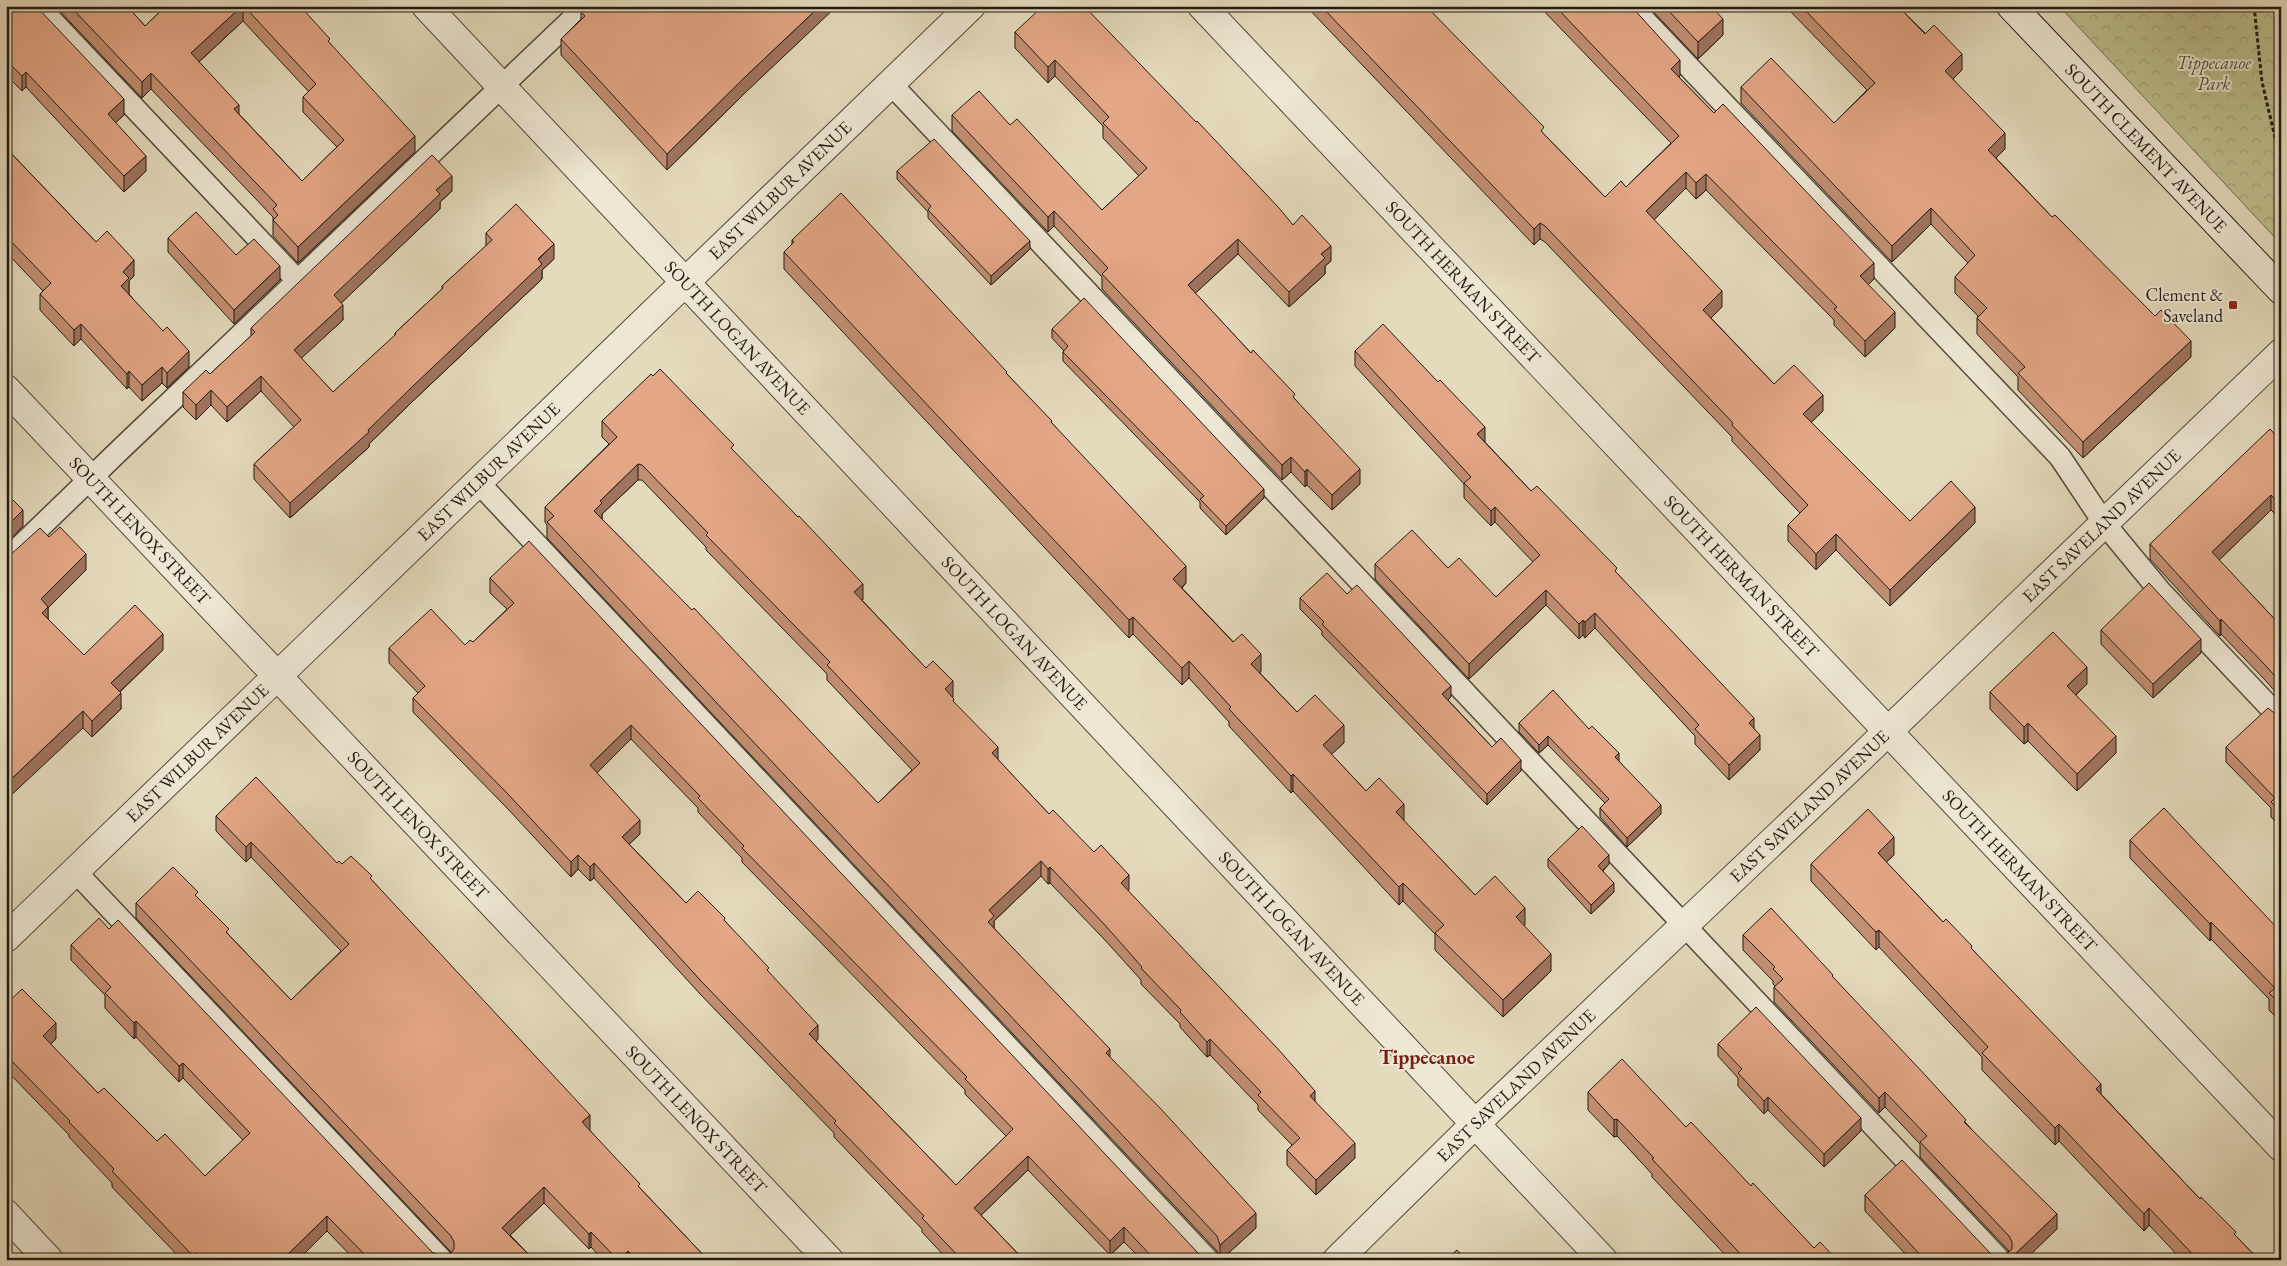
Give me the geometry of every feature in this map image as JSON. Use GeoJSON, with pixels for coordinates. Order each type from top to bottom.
{"type":"FeatureCollection","features":[{"type":"Feature","properties":{"kind":"street","name":"SOUTH LOGAN AVENUE"},"geometry":{"type":"LineString","coordinates":[[426,6],[1603,1260]]}},
{"type":"Feature","properties":{"kind":"street","name":"EAST WILBUR AVENUE"},"geometry":{"type":"LineString","coordinates":[[6,938],[74,870],[971,6]]}},
{"type":"Feature","properties":{"kind":"street","name":"SOUTH HERMAN STREET"},"geometry":{"type":"LineString","coordinates":[[1202,6],[2281,1147]]}},
{"type":"Feature","properties":{"kind":"street","name":"SOUTH CLEMENT AVENUE"},"geometry":{"type":"LineString","coordinates":[[2011,6],[2281,290]]}},
{"type":"Feature","properties":{"kind":"street","name":"EAST SAVELAND AVENUE"},"geometry":{"type":"LineString","coordinates":[[1337,1260],[1476,1123],[1888,731],[2281,353]]}},
{"type":"Feature","properties":{"kind":"street","name":"SOUTH LENOX STREET"},"geometry":{"type":"LineString","coordinates":[[6,389],[829,1260]]}},
{"type":"Feature","properties":{"kind":"street"},"geometry":{"type":"LineString","coordinates":[[6,1214],[49,1260]]}},
{"type":"Feature","properties":{"kind":"lane"},"geometry":{"type":"LineString","coordinates":[[38,6],[298,280]]}},
{"type":"Feature","properties":{"kind":"lane"},"geometry":{"type":"LineString","coordinates":[[6,560],[586,6]]}},
{"type":"Feature","properties":{"kind":"lane"},"geometry":{"type":"LineString","coordinates":[[1631,6],[2060,457],[2104,523],[2160,590],[2281,719]]}},
{"type":"Feature","properties":{"kind":"lane"},"geometry":{"type":"LineString","coordinates":[[891,84],[2000,1260]]}},
{"type":"Feature","properties":{"kind":"lane"},"geometry":{"type":"LineString","coordinates":[[477,481],[1208,1260]]}},
{"type":"Feature","properties":{"kind":"lane"},"geometry":{"type":"LineString","coordinates":[[74,870],[442,1260]]}},
{"type":"Feature","properties":{"kind":"path"},"geometry":{"type":"LineString","coordinates":[[2254,6],[2262,82],[2281,163]]}},
{"type":"Feature","properties":{"kind":"green space","name":"Tippecanoe Park"},"geometry":{"type":"Polygon","coordinates":[[[2059,6],[2281,6],[2281,244],[2059,6]]]}},
{"type":"Feature","properties":{"kind":"building"},"geometry":{"type":"Polygon","coordinates":[[[6,6],[36,6],[124,99],[108,114],[146,156],[124,176],[26,72],[22,76],[6,60],[6,6]]]}},
{"type":"Feature","properties":{"kind":"building"},"geometry":{"type":"Polygon","coordinates":[[[70,6],[127,6],[145,26],[166,6],[242,6],[191,53],[239,105],[234,109],[302,181],[344,140],[303,97],[316,84],[244,6],[300,6],[330,39],[328,41],[415,136],[298,247],[273,220],[278,215],[273,209],[277,205],[151,73],[142,82],[70,6]]]}},
{"type":"Feature","properties":{"kind":"building"},"geometry":{"type":"Polygon","coordinates":[[[586,6],[820,6],[667,154],[561,39],[585,16],[581,12],[586,6]]]}},
{"type":"Feature","properties":{"kind":"building"},"geometry":{"type":"Polygon","coordinates":[[[1043,6],[1084,6],[1197,121],[1293,225],[1302,215],[1331,246],[1321,254],[1325,258],[1289,292],[1238,239],[1188,285],[1251,353],[1253,350],[1295,394],[1293,397],[1360,469],[1332,495],[1307,469],[1305,472],[1291,457],[1282,465],[1102,274],[1108,268],[1054,211],[1048,217],[952,115],[979,91],[1010,125],[1017,119],[1102,210],[1147,168],[1103,123],[1109,117],[1055,60],[1048,67],[1015,32],[1043,6]]]}},
{"type":"Feature","properties":{"kind":"building"},"geometry":{"type":"Polygon","coordinates":[[[1321,6],[1426,6],[1544,127],[1541,131],[1605,197],[1621,181],[1626,187],[1679,136],[1555,6],[1631,6],[1680,60],[1671,69],[1714,113],[1723,104],[1874,263],[1860,276],[1895,312],[1865,341],[1834,309],[1837,307],[1706,174],[1696,183],[1686,172],[1646,211],[1722,291],[1703,310],[1774,384],[1794,365],[1823,395],[1803,414],[1910,521],[1951,481],[1975,507],[1890,590],[1836,534],[1816,554],[1788,525],[1808,505],[1732,425],[1733,423],[1545,226],[1540,223],[1534,229],[1321,6]]]}},
{"type":"Feature","properties":{"kind":"building"},"geometry":{"type":"Polygon","coordinates":[[[1664,6],[1711,6],[1723,19],[1698,42],[1664,6]]]}},
{"type":"Feature","properties":{"kind":"building"},"geometry":{"type":"Polygon","coordinates":[[[1801,6],[1898,6],[1925,34],[1934,25],[1962,54],[1945,71],[2005,133],[1988,150],[2052,217],[2055,215],[2155,316],[2161,310],[2191,341],[2083,442],[2018,373],[2025,367],[1977,318],[1987,308],[1955,277],[1975,255],[1931,208],[1892,246],[1741,87],[1771,58],[1834,123],[1875,83],[1801,6]]]}},
{"type":"Feature","properties":{"kind":"building"},"geometry":{"type":"Polygon","coordinates":[[[934,139],[1030,241],[991,276],[928,210],[931,206],[897,171],[934,139]]]}},
{"type":"Feature","properties":{"kind":"building"},"geometry":{"type":"Polygon","coordinates":[[[6,148],[96,242],[107,231],[134,260],[123,272],[129,278],[121,286],[163,331],[167,327],[189,351],[167,373],[162,367],[142,385],[129,371],[127,374],[81,324],[74,330],[40,294],[51,283],[6,236],[6,148]]]}},
{"type":"Feature","properties":{"kind":"building"},"geometry":{"type":"Polygon","coordinates":[[[432,155],[452,176],[436,190],[440,194],[334,295],[343,305],[294,350],[333,392],[396,334],[443,288],[442,286],[492,240],[486,233],[516,204],[554,244],[538,259],[542,264],[414,385],[368,430],[369,432],[290,503],[254,464],[301,420],[261,376],[227,407],[211,390],[196,405],[183,392],[206,370],[210,374],[255,332],[251,328],[432,155]]]}},
{"type":"Feature","properties":{"kind":"building"},"geometry":{"type":"Polygon","coordinates":[[[841,193],[1186,566],[1173,579],[1233,642],[1242,634],[1261,654],[1251,664],[1297,712],[1315,695],[1344,725],[1323,745],[1366,791],[1379,778],[1404,804],[1396,812],[1475,895],[1495,876],[1525,908],[1516,917],[1551,954],[1503,1000],[1435,933],[1444,925],[1403,883],[1399,887],[1293,774],[1291,776],[1229,709],[1231,707],[1189,661],[1182,668],[1133,617],[1129,620],[784,252],[794,242],[792,240],[841,193]]]}},
{"type":"Feature","properties":{"kind":"building"},"geometry":{"type":"Polygon","coordinates":[[[196,212],[236,255],[254,239],[280,266],[234,310],[168,238],[196,212]]]}},
{"type":"Feature","properties":{"kind":"building"},"geometry":{"type":"Polygon","coordinates":[[[1084,298],[1264,489],[1226,526],[1200,499],[1204,496],[1063,352],[1068,346],[1052,329],[1084,298]]]}},
{"type":"Feature","properties":{"kind":"building"},"geometry":{"type":"Polygon","coordinates":[[[1383,324],[1438,382],[1440,380],[1485,427],[1477,434],[1531,491],[1537,486],[1617,568],[1615,571],[1754,718],[1749,723],[1760,735],[1729,765],[1695,729],[1699,725],[1595,613],[1585,622],[1583,620],[1579,624],[1546,590],[1469,664],[1375,564],[1412,530],[1448,568],[1459,558],[1496,597],[1540,555],[1495,507],[1491,511],[1464,483],[1471,477],[1355,351],[1383,324]]]}},
{"type":"Feature","properties":{"kind":"building"},"geometry":{"type":"Polygon","coordinates":[[[660,369],[734,445],[731,448],[863,584],[854,592],[926,668],[933,661],[953,681],[945,689],[954,699],[953,701],[998,747],[992,753],[1049,814],[1053,810],[1094,852],[1101,845],[1129,875],[1121,883],[1278,1049],[1315,1091],[1310,1096],[1355,1143],[1316,1180],[1287,1150],[1300,1138],[1258,1095],[1261,1092],[1210,1039],[1207,1042],[1104,924],[1050,867],[1048,869],[1041,861],[989,910],[994,916],[988,922],[1110,1049],[1106,1053],[1161,1109],[1256,1213],[1220,1245],[1217,1236],[547,522],[554,516],[545,507],[617,437],[602,421],[651,374],[653,376],[660,369]],[[638,464],[600,501],[602,503],[594,511],[692,610],[694,608],[878,803],[920,763],[827,665],[830,662],[706,535],[708,533],[642,465],[638,464]]]}},
{"type":"Feature","properties":{"kind":"building"},"geometry":{"type":"Polygon","coordinates":[[[2270,429],[2281,441],[2281,506],[2271,495],[2212,552],[2281,626],[2281,683],[2221,619],[2220,621],[2150,544],[2270,429]]]}},
{"type":"Feature","properties":{"kind":"building"},"geometry":{"type":"Polygon","coordinates":[[[6,493],[23,510],[6,527],[6,493]]]}},
{"type":"Feature","properties":{"kind":"building"},"geometry":{"type":"Polygon","coordinates":[[[60,527],[86,554],[41,599],[48,607],[42,613],[84,655],[135,605],[163,634],[111,683],[121,693],[92,721],[83,711],[6,784],[6,556],[9,556],[40,528],[49,537],[60,527]]]}},
{"type":"Feature","properties":{"kind":"building"},"geometry":{"type":"Polygon","coordinates":[[[529,541],[1199,1254],[1208,1258],[1207,1260],[1155,1260],[1124,1227],[1110,1241],[1028,1156],[974,1208],[1024,1260],[962,1260],[922,1218],[924,1216],[834,1123],[836,1121],[701,981],[594,863],[590,867],[578,855],[571,862],[507,793],[413,698],[425,686],[389,648],[431,609],[465,645],[470,640],[473,642],[514,603],[490,578],[529,541]],[[631,725],[590,765],[640,820],[622,837],[686,903],[698,891],[725,918],[724,920],[769,968],[767,970],[818,1025],[809,1034],[956,1185],[1013,1129],[965,1079],[967,1077],[742,848],[744,846],[698,798],[700,796],[631,725]]]}},
{"type":"Feature","properties":{"kind":"building"},"geometry":{"type":"Polygon","coordinates":[[[1327,573],[1347,594],[1357,585],[1451,686],[1442,694],[1492,747],[1501,738],[1521,760],[1487,794],[1322,624],[1324,622],[1300,598],[1327,573]]]}},
{"type":"Feature","properties":{"kind":"building"},"geometry":{"type":"Polygon","coordinates":[[[2149,583],[2201,639],[2153,684],[2101,630],[2149,583]]]}},
{"type":"Feature","properties":{"kind":"building"},"geometry":{"type":"Polygon","coordinates":[[[2053,632],[2087,667],[2067,686],[2116,736],[2077,774],[2028,723],[2024,727],[1990,692],[2053,632]]]}},
{"type":"Feature","properties":{"kind":"building"},"geometry":{"type":"Polygon","coordinates":[[[1553,690],[1589,729],[1592,726],[1619,753],[1615,757],[1661,805],[1627,838],[1600,808],[1609,799],[1548,736],[1539,745],[1519,723],[1553,690]]]}},
{"type":"Feature","properties":{"kind":"building"},"geometry":{"type":"Polygon","coordinates":[[[2268,708],[2278,716],[2281,716],[2281,746],[2277,750],[2281,754],[2281,812],[2271,802],[2275,798],[2226,747],[2268,708]]]}},
{"type":"Feature","properties":{"kind":"building"},"geometry":{"type":"Polygon","coordinates":[[[256,777],[337,863],[339,861],[342,864],[351,856],[372,876],[370,878],[590,1115],[582,1122],[640,1184],[638,1186],[708,1260],[636,1260],[628,1251],[618,1260],[591,1232],[589,1234],[544,1187],[502,1228],[534,1260],[370,1260],[327,1216],[282,1260],[203,1260],[196,1253],[193,1256],[112,1171],[114,1169],[6,1055],[6,1004],[22,989],[56,1023],[43,1036],[98,1093],[104,1088],[157,1141],[165,1134],[205,1176],[250,1133],[183,1063],[179,1066],[136,1021],[134,1023],[105,993],[111,987],[71,945],[99,918],[109,929],[118,920],[433,1253],[444,1257],[454,1249],[454,1242],[451,1236],[136,903],[173,867],[198,892],[195,895],[229,929],[226,932],[291,1000],[349,944],[251,842],[246,847],[216,816],[256,777]]]}},
{"type":"Feature","properties":{"kind":"building"},"geometry":{"type":"Polygon","coordinates":[[[2164,808],[2281,932],[2281,1005],[2269,993],[2275,988],[2211,922],[2210,924],[2130,840],[2164,808]]]}},
{"type":"Feature","properties":{"kind":"building"},"geometry":{"type":"Polygon","coordinates":[[[1868,809],[1894,837],[1878,853],[1943,922],[1946,919],[1972,946],[1971,948],[2101,1084],[2096,1089],[2200,1199],[2201,1197],[2236,1232],[2234,1234],[2259,1260],[2198,1260],[2149,1208],[2144,1214],[2059,1124],[2055,1128],[1982,1053],[1988,1047],[1879,930],[1876,932],[1811,864],[1868,809]]]}},
{"type":"Feature","properties":{"kind":"building"},"geometry":{"type":"Polygon","coordinates":[[[1582,826],[1609,855],[1598,866],[1614,883],[1591,905],[1548,859],[1582,826]]]}},
{"type":"Feature","properties":{"kind":"building"},"geometry":{"type":"Polygon","coordinates":[[[1771,908],[1966,1120],[1964,1122],[2057,1214],[2009,1260],[1929,1260],[1927,1258],[1925,1260],[1865,1195],[1902,1160],[1991,1254],[2003,1257],[2012,1249],[2012,1242],[2009,1236],[1920,1142],[1927,1136],[1885,1092],[1879,1098],[1774,987],[1783,979],[1773,969],[1775,967],[1743,935],[1771,908]]]}},
{"type":"Feature","properties":{"kind":"building"},"geometry":{"type":"Polygon","coordinates":[[[1756,1007],[1861,1118],[1824,1154],[1768,1097],[1764,1101],[1738,1073],[1742,1069],[1718,1044],[1756,1007]]]}},
{"type":"Feature","properties":{"kind":"building"},"geometry":{"type":"Polygon","coordinates":[[[1622,1059],[1686,1127],[1691,1122],[1751,1186],[1753,1183],[1814,1248],[1820,1242],[1837,1260],[1746,1260],[1652,1159],[1654,1158],[1588,1092],[1622,1059]]]}},
{"type":"Feature","properties":{"kind":"building"},"geometry":{"type":"Polygon","coordinates":[[[1457,1250],[1466,1260],[1446,1260],[1457,1250]]]}},
{"type":"Feature","properties":{"kind":"building"},"geometry":{"type":"Polygon","coordinates":[[[1067,1256],[1071,1260],[1062,1260],[1067,1256]]]}},
{"type":"Feature","properties":{"kind":"place","name":"Clement & Saveland"},"geometry":{"type":"Point","coordinates":[2233,305]}},
{"type":"Feature","properties":{"kind":"district","name":"Tippecanoe"},"geometry":{"type":"Point","coordinates":[1427,1057]}}]}
